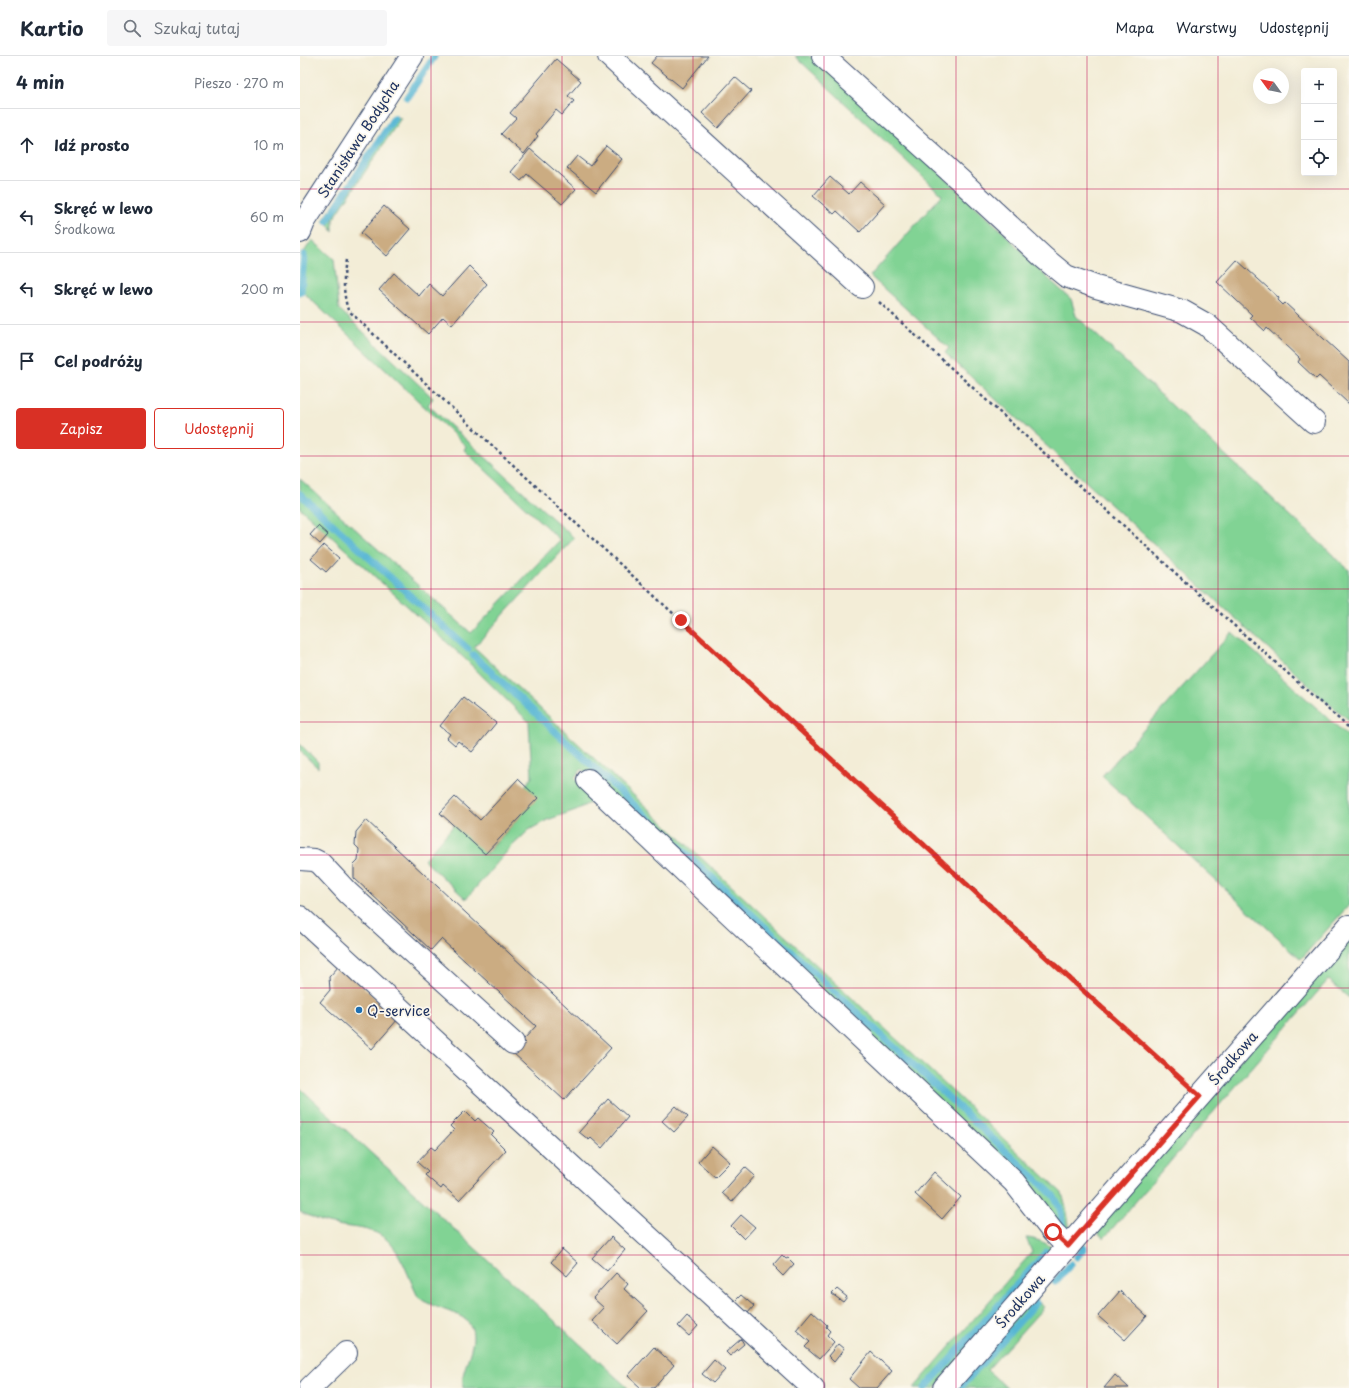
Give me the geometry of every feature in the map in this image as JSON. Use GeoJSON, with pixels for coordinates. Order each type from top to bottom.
{"type":"FeatureCollection","features":[{"type":"Feature","properties":{"kind":"street","name":"Stanisława Bodycha"},"geometry":{"type":"LineString","coordinates":[[301,226],[412,56]]}},
{"type":"Feature","properties":{"kind":"street"},"geometry":{"type":"LineString","coordinates":[[609,56],[862,287]]}},
{"type":"Feature","properties":{"kind":"street"},"geometry":{"type":"LineString","coordinates":[[823,56],[955,175],[1044,258],[1066,276],[1096,287],[1182,311],[1207,325],[1314,422]]}},
{"type":"Feature","properties":{"kind":"street"},"geometry":{"type":"LineString","coordinates":[[588,780],[1014,1182],[1053,1232],[1068,1246]]}},
{"type":"Feature","properties":{"kind":"street"},"geometry":{"type":"LineString","coordinates":[[300,859],[314,860],[320,863],[348,893],[513,1043]]}},
{"type":"Feature","properties":{"kind":"street"},"geometry":{"type":"LineString","coordinates":[[300,917],[813,1388]]}},
{"type":"Feature","properties":{"kind":"street","name":"Środkowa"},"geometry":{"type":"LineString","coordinates":[[944,1388],[1349,926]]}},
{"type":"Feature","properties":{"kind":"street"},"geometry":{"type":"LineString","coordinates":[[310,1388],[346,1353]]}},
{"type":"Feature","properties":{"kind":"path"},"geometry":{"type":"LineString","coordinates":[[346,260],[344,268],[344,294],[348,310],[434,392],[710,648],[1022,935],[1200,1096]]}},
{"type":"Feature","properties":{"kind":"path"},"geometry":{"type":"LineString","coordinates":[[862,287],[1182,579],[1349,728]]}},
{"type":"Feature","properties":{"kind":"green space"},"geometry":{"type":"Polygon","coordinates":[[[795,56],[809,56],[826,67],[1002,231],[1040,271],[1071,299],[1076,316],[1349,570],[1349,720],[1327,702],[945,353],[949,348],[870,276],[942,195],[795,56]]]}},
{"type":"Feature","properties":{"kind":"green space"},"geometry":{"type":"Polygon","coordinates":[[[393,116],[401,118],[333,220],[333,232],[329,225],[323,221],[393,116]]]}},
{"type":"Feature","properties":{"kind":"green space"},"geometry":{"type":"Polygon","coordinates":[[[312,240],[334,259],[339,309],[433,398],[428,405],[574,538],[474,647],[1062,1193],[1070,1231],[1063,1231],[710,887],[582,769],[574,778],[597,799],[576,810],[547,820],[529,830],[510,848],[466,899],[424,860],[454,825],[486,854],[537,798],[525,786],[532,777],[529,722],[464,658],[300,508],[300,479],[471,633],[560,540],[464,450],[466,446],[303,292],[302,255],[312,240]]]}},
{"type":"Feature","properties":{"kind":"green space"},"geometry":{"type":"Polygon","coordinates":[[[1232,632],[1349,737],[1349,905],[1301,959],[1102,776],[1232,632]]]}},
{"type":"Feature","properties":{"kind":"green space"},"geometry":{"type":"Polygon","coordinates":[[[300,744],[318,762],[318,768],[300,751],[300,744]]]}},
{"type":"Feature","properties":{"kind":"green space"},"geometry":{"type":"Polygon","coordinates":[[[1349,935],[1349,998],[1328,980],[1104,1238],[1093,1229],[1349,935]]]}},
{"type":"Feature","properties":{"kind":"green space"},"geometry":{"type":"Polygon","coordinates":[[[300,1088],[628,1388],[463,1388],[463,1378],[471,1351],[473,1334],[471,1327],[466,1320],[418,1297],[400,1257],[390,1243],[383,1237],[368,1230],[328,1223],[300,1212],[300,1088]]]}},
{"type":"Feature","properties":{"kind":"green space"},"geometry":{"type":"Polygon","coordinates":[[[1026,1238],[1050,1246],[1052,1251],[935,1388],[914,1388],[1032,1252],[1026,1238]]]}},
{"type":"Feature","properties":{"kind":"green space"},"geometry":{"type":"Polygon","coordinates":[[[1033,1297],[1044,1307],[987,1370],[1007,1388],[952,1388],[1033,1297]]]}},
{"type":"Feature","properties":{"kind":"building"},"geometry":{"type":"Polygon","coordinates":[[[657,56],[708,56],[682,88],[651,63],[657,56]]]}},
{"type":"Feature","properties":{"kind":"building"},"geometry":{"type":"Polygon","coordinates":[[[556,59],[581,81],[568,96],[574,101],[562,115],[556,110],[536,134],[538,136],[524,154],[501,134],[516,118],[510,113],[556,59]]]}},
{"type":"Feature","properties":{"kind":"building"},"geometry":{"type":"Polygon","coordinates":[[[735,77],[751,91],[718,128],[702,113],[735,77]]]}},
{"type":"Feature","properties":{"kind":"building"},"geometry":{"type":"Polygon","coordinates":[[[606,146],[622,159],[596,192],[567,168],[577,156],[590,166],[606,146]]]}},
{"type":"Feature","properties":{"kind":"building"},"geometry":{"type":"Polygon","coordinates":[[[530,149],[576,189],[562,204],[527,174],[521,181],[511,172],[530,149]]]}},
{"type":"Feature","properties":{"kind":"building"},"geometry":{"type":"Polygon","coordinates":[[[830,177],[849,194],[860,182],[885,204],[860,232],[837,211],[834,214],[813,196],[830,177]]]}},
{"type":"Feature","properties":{"kind":"building"},"geometry":{"type":"Polygon","coordinates":[[[384,206],[410,229],[387,256],[361,233],[384,206]]]}},
{"type":"Feature","properties":{"kind":"building"},"geometry":{"type":"Polygon","coordinates":[[[1237,260],[1279,298],[1278,300],[1283,305],[1285,303],[1349,362],[1349,404],[1319,376],[1316,379],[1298,362],[1300,359],[1267,328],[1265,331],[1250,317],[1252,315],[1217,282],[1237,260]]]}},
{"type":"Feature","properties":{"kind":"building"},"geometry":{"type":"Polygon","coordinates":[[[469,266],[487,284],[452,325],[443,317],[428,334],[379,290],[394,273],[419,296],[429,284],[442,296],[469,266]]]}},
{"type":"Feature","properties":{"kind":"building"},"geometry":{"type":"Polygon","coordinates":[[[318,526],[328,535],[320,544],[310,535],[318,526]]]}},
{"type":"Feature","properties":{"kind":"building"},"geometry":{"type":"Polygon","coordinates":[[[324,545],[339,558],[326,572],[311,559],[324,545]]]}},
{"type":"Feature","properties":{"kind":"building"},"geometry":{"type":"Polygon","coordinates":[[[463,697],[496,723],[472,752],[458,741],[455,745],[447,738],[450,734],[440,726],[463,697]]]}},
{"type":"Feature","properties":{"kind":"building"},"geometry":{"type":"Polygon","coordinates":[[[518,779],[538,798],[485,854],[440,813],[455,797],[480,820],[518,779]]]}},
{"type":"Feature","properties":{"kind":"building"},"geometry":{"type":"Polygon","coordinates":[[[366,820],[611,1048],[564,1100],[512,1052],[536,1026],[441,939],[431,950],[354,878],[354,865],[358,861],[359,849],[355,845],[356,832],[366,820]]]}},
{"type":"Feature","properties":{"kind":"building","name":"Q-service"},"geometry":{"type":"Polygon","coordinates":[[[340,965],[398,1019],[372,1049],[320,1002],[330,990],[329,977],[340,965]]]}},
{"type":"Feature","properties":{"kind":"building"},"geometry":{"type":"Polygon","coordinates":[[[608,1099],[628,1117],[602,1148],[591,1138],[589,1140],[579,1132],[608,1099]]]}},
{"type":"Feature","properties":{"kind":"building"},"geometry":{"type":"Polygon","coordinates":[[[676,1106],[688,1117],[674,1132],[662,1121],[676,1106]]]}},
{"type":"Feature","properties":{"kind":"building"},"geometry":{"type":"Polygon","coordinates":[[[465,1111],[475,1121],[478,1118],[494,1132],[491,1135],[506,1150],[459,1200],[443,1186],[441,1189],[425,1175],[428,1172],[417,1162],[431,1147],[435,1150],[454,1130],[450,1126],[465,1111]]]}},
{"type":"Feature","properties":{"kind":"building"},"geometry":{"type":"Polygon","coordinates":[[[712,1146],[730,1162],[715,1177],[698,1162],[712,1146]]]}},
{"type":"Feature","properties":{"kind":"building"},"geometry":{"type":"Polygon","coordinates":[[[745,1167],[755,1176],[732,1202],[722,1193],[745,1167]]]}},
{"type":"Feature","properties":{"kind":"building"},"geometry":{"type":"Polygon","coordinates":[[[934,1172],[961,1197],[942,1219],[915,1194],[934,1172]]]}},
{"type":"Feature","properties":{"kind":"building"},"geometry":{"type":"Polygon","coordinates":[[[741,1215],[755,1227],[744,1239],[731,1226],[741,1215]]]}},
{"type":"Feature","properties":{"kind":"building"},"geometry":{"type":"Polygon","coordinates":[[[611,1237],[625,1250],[607,1271],[592,1258],[611,1237]]]}},
{"type":"Feature","properties":{"kind":"building"},"geometry":{"type":"Polygon","coordinates":[[[562,1249],[578,1263],[567,1276],[551,1262],[562,1249]]]}},
{"type":"Feature","properties":{"kind":"building"},"geometry":{"type":"Polygon","coordinates":[[[782,1255],[794,1264],[783,1276],[776,1269],[777,1268],[774,1264],[782,1255]]]}},
{"type":"Feature","properties":{"kind":"building"},"geometry":{"type":"Polygon","coordinates":[[[616,1273],[628,1284],[624,1289],[648,1311],[617,1344],[592,1321],[604,1308],[593,1298],[616,1273]]]}},
{"type":"Feature","properties":{"kind":"building"},"geometry":{"type":"Polygon","coordinates":[[[837,1289],[847,1297],[843,1302],[832,1294],[837,1289]]]}},
{"type":"Feature","properties":{"kind":"building"},"geometry":{"type":"Polygon","coordinates":[[[1120,1291],[1147,1316],[1125,1340],[1098,1316],[1120,1291]]]}},
{"type":"Feature","properties":{"kind":"building"},"geometry":{"type":"Polygon","coordinates":[[[741,1295],[754,1306],[747,1314],[734,1302],[741,1295]]]}},
{"type":"Feature","properties":{"kind":"building"},"geometry":{"type":"Polygon","coordinates":[[[812,1311],[827,1325],[826,1327],[830,1331],[827,1335],[834,1342],[819,1359],[805,1347],[810,1342],[796,1330],[812,1311]]]}},
{"type":"Feature","properties":{"kind":"building"},"geometry":{"type":"Polygon","coordinates":[[[687,1316],[698,1326],[689,1336],[678,1326],[687,1316]]]}},
{"type":"Feature","properties":{"kind":"building"},"geometry":{"type":"Polygon","coordinates":[[[741,1339],[744,1344],[730,1356],[726,1352],[741,1339]]]}},
{"type":"Feature","properties":{"kind":"building"},"geometry":{"type":"Polygon","coordinates":[[[838,1344],[844,1349],[834,1362],[828,1356],[838,1344]]]}},
{"type":"Feature","properties":{"kind":"building"},"geometry":{"type":"Polygon","coordinates":[[[654,1347],[674,1365],[654,1388],[641,1388],[628,1376],[654,1347]]]}},
{"type":"Feature","properties":{"kind":"building"},"geometry":{"type":"Polygon","coordinates":[[[871,1352],[892,1371],[877,1388],[859,1388],[849,1379],[871,1352]]]}},
{"type":"Feature","properties":{"kind":"building"},"geometry":{"type":"Polygon","coordinates":[[[714,1360],[725,1370],[713,1383],[702,1374],[714,1360]]]}},
{"type":"Feature","properties":{"kind":"building"},"geometry":{"type":"Polygon","coordinates":[[[1115,1375],[1129,1388],[1104,1388],[1115,1375]]]}},
{"type":"Feature","properties":{"kind":"waterway"},"geometry":{"type":"LineString","coordinates":[[407,97],[434,57]]}},
{"type":"Feature","properties":{"kind":"waterway"},"geometry":{"type":"LineString","coordinates":[[327,221],[394,118]]}},
{"type":"Feature","properties":{"kind":"waterway"},"geometry":{"type":"LineString","coordinates":[[301,292],[304,255]]}},
{"type":"Feature","properties":{"kind":"waterway"},"geometry":{"type":"LineString","coordinates":[[300,494],[468,649]]}},
{"type":"Feature","properties":{"kind":"waterway"},"geometry":{"type":"LineString","coordinates":[[473,655],[1052,1194],[1060,1209],[1062,1226]]}},
{"type":"Feature","properties":{"kind":"waterway"},"geometry":{"type":"LineString","coordinates":[[1077,1257],[1084,1248]]}},
{"type":"Feature","properties":{"kind":"waterway"},"geometry":{"type":"LineString","coordinates":[[925,1388],[1046,1252]]}},
{"type":"Feature","properties":{"kind":"waterway"},"geometry":{"type":"LineString","coordinates":[[1055,1282],[1071,1264]]}},
{"type":"Feature","properties":{"kind":"waterway"},"geometry":{"type":"LineString","coordinates":[[960,1388],[1036,1303]]}},
{"type":"Feature","properties":{"kind":"place","name":"Q-service"},"geometry":{"type":"Point","coordinates":[359,1010]}},
{"type":"Feature","properties":{"kind":"route"},"geometry":{"type":"LineString","coordinates":[[681,620],[1027,940],[1200,1096],[1068,1246],[1053,1232]]}}]}
